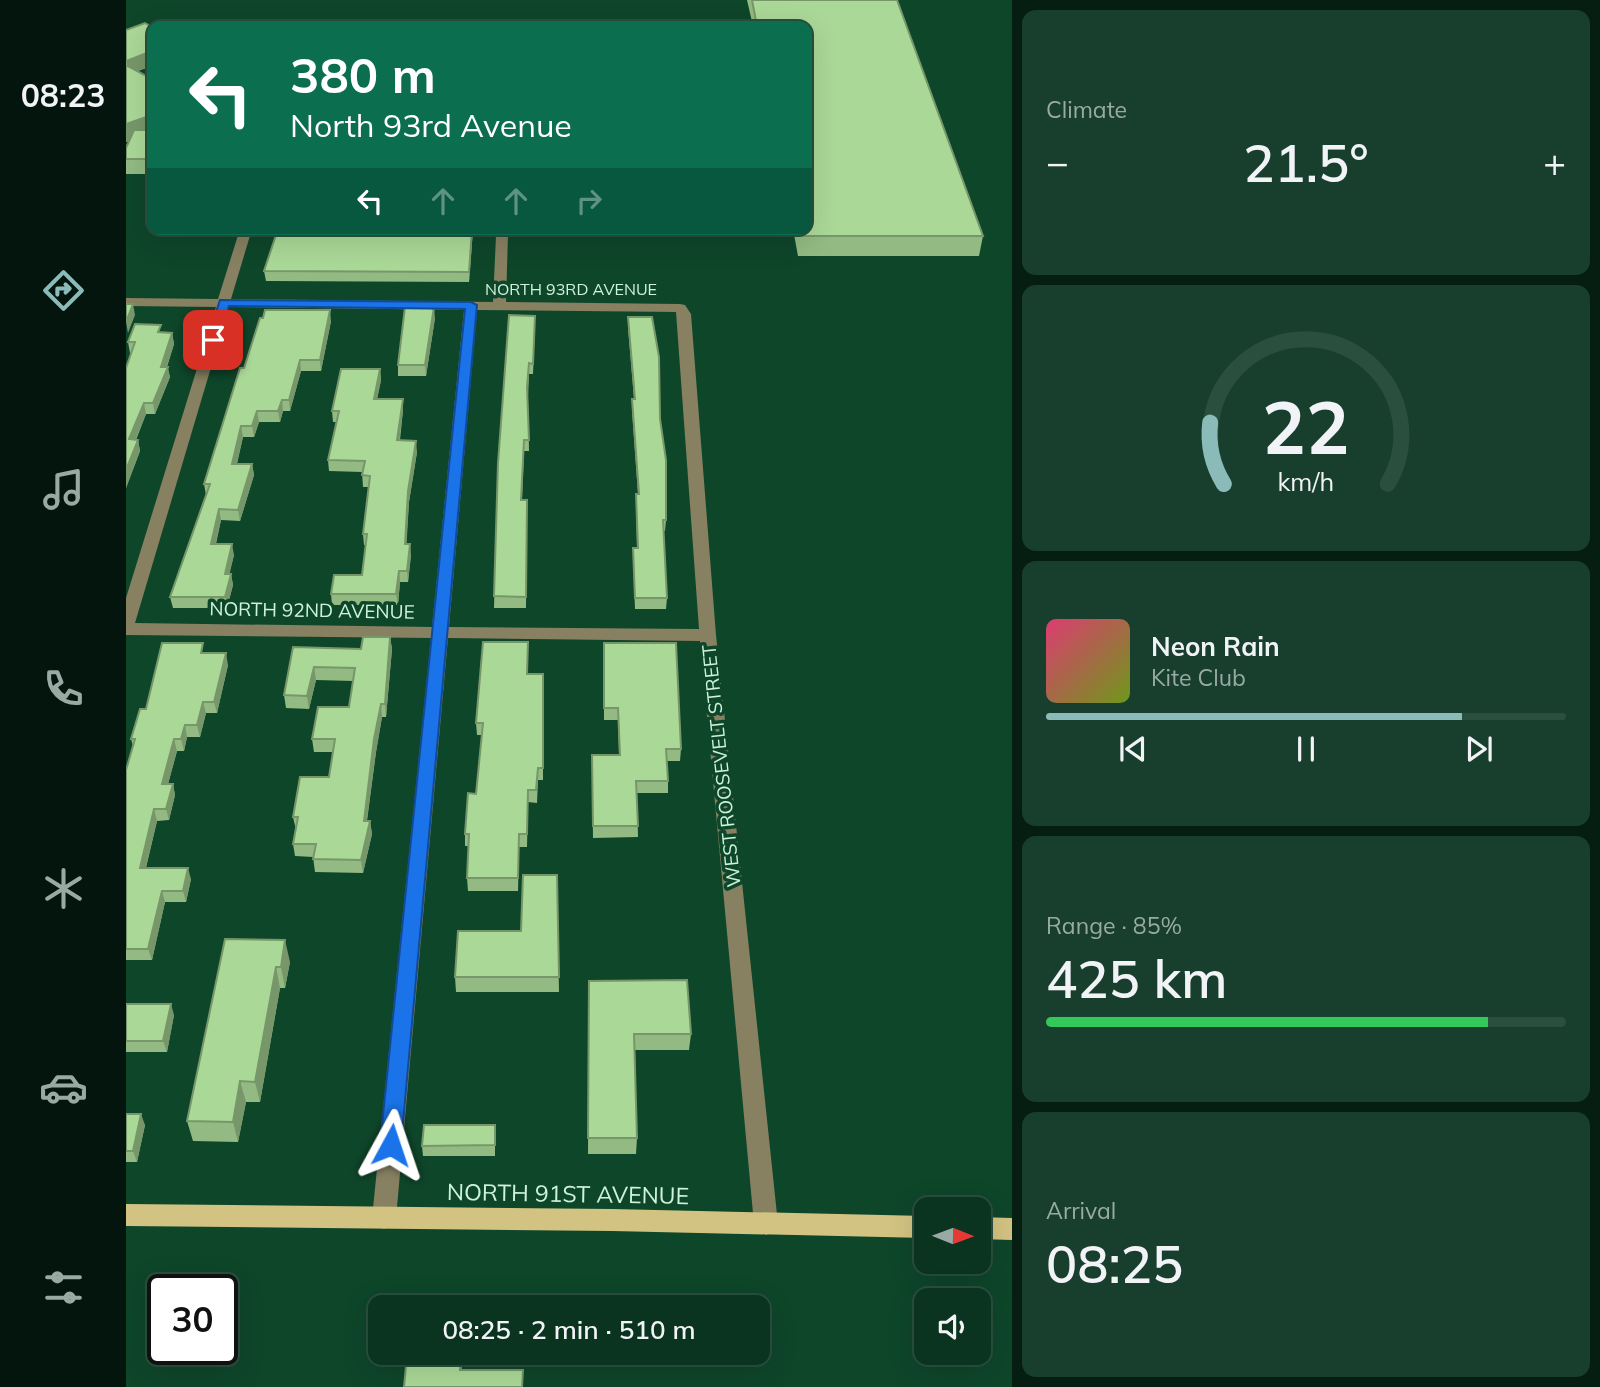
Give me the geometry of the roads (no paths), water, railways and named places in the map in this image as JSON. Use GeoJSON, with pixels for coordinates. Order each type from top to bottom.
{"type":"FeatureCollection","features":[{"type":"Feature","properties":{"kind":"main road","name":"NORTH 91ST AVENUE"},"geometry":{"type":"LineString","coordinates":[[126,1215],[914,1227]]}},
{"type":"Feature","properties":{"kind":"main road"},"geometry":{"type":"LineString","coordinates":[[991,1228],[1012,1229]]}},
{"type":"Feature","properties":{"kind":"street"},"geometry":{"type":"LineString","coordinates":[[126,627],[244,235]]}},
{"type":"Feature","properties":{"kind":"street"},"geometry":{"type":"LineString","coordinates":[[499,306],[502,235]]}},
{"type":"Feature","properties":{"kind":"street","name":"NORTH 93RD AVENUE"},"geometry":{"type":"LineString","coordinates":[[126,302],[680,308]]}},
{"type":"Feature","properties":{"kind":"street"},"geometry":{"type":"LineString","coordinates":[[384,1218],[471,305]]}},
{"type":"Feature","properties":{"kind":"street","name":"WEST ROOSEVELT STREET"},"geometry":{"type":"LineString","coordinates":[[680,308],[684,314],[708,635],[766,1224]]}},
{"type":"Feature","properties":{"kind":"street","name":"NORTH 92ND AVENUE"},"geometry":{"type":"LineString","coordinates":[[126,627],[708,635]]}}]}
